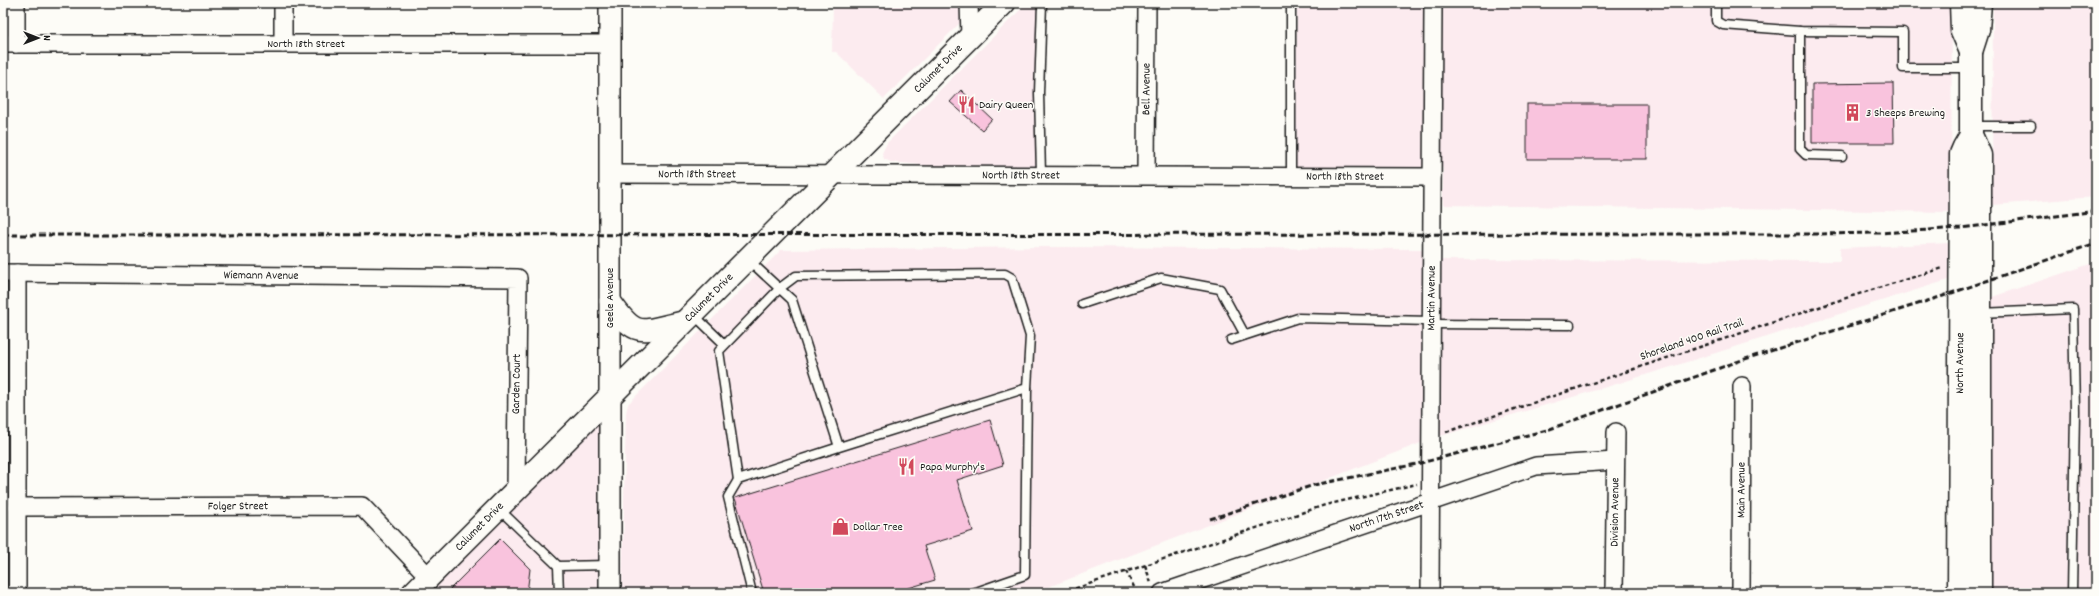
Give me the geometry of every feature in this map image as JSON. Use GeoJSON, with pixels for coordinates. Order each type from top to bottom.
{"type":"FeatureCollection","features":[{"type":"Feature","properties":{"kind":"main road","name":"Calumet Drive"},"geometry":{"type":"LineString","coordinates":[[413,593],[1004,3]]}},
{"type":"Feature","properties":{"kind":"main road","name":"North Avenue"},"geometry":{"type":"LineString","coordinates":[[1961,3],[1962,31],[1971,60]]}},
{"type":"Feature","properties":{"kind":"main road","name":"North Avenue"},"geometry":{"type":"LineString","coordinates":[[1980,3],[1978,30],[1971,60],[1971,130],[1961,154],[1971,312],[1971,467],[1980,593]]}},
{"type":"Feature","properties":{"kind":"main road","name":"North Avenue"},"geometry":{"type":"LineString","coordinates":[[1959,593],[1971,467]]}},
{"type":"Feature","properties":{"kind":"street"},"geometry":{"type":"LineString","coordinates":[[9,44],[16,3]]}},
{"type":"Feature","properties":{"kind":"street"},"geometry":{"type":"LineString","coordinates":[[283,3],[283,44]]}},
{"type":"Feature","properties":{"kind":"street","name":"Geele Avenue"},"geometry":{"type":"LineString","coordinates":[[610,3],[610,593]]}},
{"type":"Feature","properties":{"kind":"street"},"geometry":{"type":"LineString","coordinates":[[969,3],[970,37]]}},
{"type":"Feature","properties":{"kind":"street","name":"Bell Avenue"},"geometry":{"type":"LineString","coordinates":[[1146,175],[1147,3]]}},
{"type":"Feature","properties":{"kind":"street","name":"Martin Avenue"},"geometry":{"type":"LineString","coordinates":[[1430,593],[1432,3]]}},
{"type":"Feature","properties":{"kind":"street","name":"North 18th Street"},"geometry":{"type":"LineString","coordinates":[[9,44],[610,44]]}},
{"type":"Feature","properties":{"kind":"street","name":"North 18th Street"},"geometry":{"type":"LineString","coordinates":[[610,174],[834,173],[1432,177]]}},
{"type":"Feature","properties":{"kind":"street"},"geometry":{"type":"LineString","coordinates":[[10,273],[17,507],[17,593]]}},
{"type":"Feature","properties":{"kind":"street","name":"Wiemann Avenue"},"geometry":{"type":"LineString","coordinates":[[10,273],[518,278]]}},
{"type":"Feature","properties":{"kind":"street","name":"Garden Court"},"geometry":{"type":"LineString","coordinates":[[516,491],[518,278]]}},
{"type":"Feature","properties":{"kind":"street"},"geometry":{"type":"LineString","coordinates":[[610,301],[626,323],[636,329],[646,329],[687,318]]}},
{"type":"Feature","properties":{"kind":"street","name":"Main Avenue"},"geometry":{"type":"LineString","coordinates":[[1741,593],[1742,386]]}},
{"type":"Feature","properties":{"kind":"street","name":"Division Avenue"},"geometry":{"type":"LineString","coordinates":[[1614,593],[1616,432]]}},
{"type":"Feature","properties":{"kind":"street","name":"North 17th Street"},"geometry":{"type":"LineString","coordinates":[[1157,590],[1536,466],[1615,462]]}},
{"type":"Feature","properties":{"kind":"street","name":"Folger Street"},"geometry":{"type":"LineString","coordinates":[[17,507],[362,506],[429,577]]}},
{"type":"Feature","properties":{"kind":"lane"},"geometry":{"type":"LineString","coordinates":[[1041,174],[1039,93],[1042,3]]}},
{"type":"Feature","properties":{"kind":"lane"},"geometry":{"type":"LineString","coordinates":[[1291,3],[1291,176]]}},
{"type":"Feature","properties":{"kind":"lane"},"geometry":{"type":"LineString","coordinates":[[1716,3],[1716,21],[1723,25],[1800,31],[1904,32],[1904,68],[1971,60]]}},
{"type":"Feature","properties":{"kind":"lane"},"geometry":{"type":"LineString","coordinates":[[1800,31],[1800,149],[1806,155],[1842,156]]}},
{"type":"Feature","properties":{"kind":"lane"},"geometry":{"type":"LineString","coordinates":[[1971,130],[2031,126]]}},
{"type":"Feature","properties":{"kind":"lane"},"geometry":{"type":"LineString","coordinates":[[747,258],[792,300],[839,447]]}},
{"type":"Feature","properties":{"kind":"lane"},"geometry":{"type":"LineString","coordinates":[[752,593],[728,497],[738,480],[719,353],[724,344],[780,288],[796,276],[1009,275],[1012,278],[1030,336],[1027,388],[1025,575],[972,593]]}},
{"type":"Feature","properties":{"kind":"lane"},"geometry":{"type":"LineString","coordinates":[[1082,304],[1161,278],[1220,289],[1245,335]]}},
{"type":"Feature","properties":{"kind":"lane"},"geometry":{"type":"LineString","coordinates":[[1971,312],[2073,309],[2075,411],[2072,593]]}},
{"type":"Feature","properties":{"kind":"lane"},"geometry":{"type":"LineString","coordinates":[[687,318],[724,344]]}},
{"type":"Feature","properties":{"kind":"lane"},"geometry":{"type":"LineString","coordinates":[[1231,340],[1298,318],[1570,325]]}},
{"type":"Feature","properties":{"kind":"lane"},"geometry":{"type":"LineString","coordinates":[[738,480],[1027,388]]}},
{"type":"Feature","properties":{"kind":"lane"},"geometry":{"type":"LineString","coordinates":[[498,508],[558,566],[559,593]]}},
{"type":"Feature","properties":{"kind":"lane"},"geometry":{"type":"LineString","coordinates":[[558,566],[610,565]]}},
{"type":"Feature","properties":{"kind":"path","name":"Shoreland 400 Rail Trail"},"geometry":{"type":"LineString","coordinates":[[1448,432],[1849,297],[1943,268]]}},
{"type":"Feature","properties":{"kind":"path"},"geometry":{"type":"LineString","coordinates":[[1062,593],[1325,505],[1421,484]]}},
{"type":"Feature","properties":{"kind":"path"},"geometry":{"type":"LineString","coordinates":[[1146,565],[1157,590]]}},
{"type":"Feature","properties":{"kind":"path"},"geometry":{"type":"LineString","coordinates":[[1126,571],[1137,593]]}},
{"type":"Feature","properties":{"kind":"shaded area"},"geometry":{"type":"Polygon","coordinates":[[[833,3],[980,3],[884,99],[836,52],[832,52],[833,3]]]}},
{"type":"Feature","properties":{"kind":"shaded area"},"geometry":{"type":"Polygon","coordinates":[[[1027,3],[1038,3],[1039,11],[1035,100],[1037,166],[933,166],[891,162],[884,159],[882,153],[887,143],[1027,3]]]}},
{"type":"Feature","properties":{"kind":"shaded area"},"geometry":{"type":"Polygon","coordinates":[[[1297,3],[1952,3],[1951,212],[1443,205],[1443,168],[1296,167],[1297,3]]]}},
{"type":"Feature","properties":{"kind":"shaded area"},"geometry":{"type":"Polygon","coordinates":[[[1993,3],[2096,3],[2096,197],[1992,205],[1993,3]]]}},
{"type":"Feature","properties":{"kind":"shaded area"},"geometry":{"type":"Polygon","coordinates":[[[1950,243],[1951,279],[1623,382],[1431,439],[1033,593],[622,593],[626,413],[628,404],[781,250],[1048,247],[1422,249],[1422,260],[1840,261],[1840,248],[1950,243]]]}},
{"type":"Feature","properties":{"kind":"shaded area"},"geometry":{"type":"Polygon","coordinates":[[[2096,262],[2096,593],[1990,593],[1992,297],[2096,262]]]}},
{"type":"Feature","properties":{"kind":"shaded area"},"geometry":{"type":"Polygon","coordinates":[[[611,396],[610,593],[413,593],[611,396]]]}},
{"type":"Feature","properties":{"kind":"building","name":"3 Sheeps Brewing"},"geometry":{"type":"Polygon","coordinates":[[[1893,83],[1894,143],[1812,143],[1812,84],[1893,83]]]}},
{"type":"Feature","properties":{"kind":"building"},"geometry":{"type":"Polygon","coordinates":[[[961,90],[992,119],[982,130],[950,102],[961,90]]]}},
{"type":"Feature","properties":{"kind":"building"},"geometry":{"type":"Polygon","coordinates":[[[1527,104],[1647,104],[1647,159],[1527,159],[1527,104]]]}},
{"type":"Feature","properties":{"kind":"building"},"geometry":{"type":"Polygon","coordinates":[[[990,420],[1003,465],[957,480],[973,531],[924,546],[935,580],[892,593],[764,593],[735,498],[990,420]]]}},
{"type":"Feature","properties":{"kind":"building"},"geometry":{"type":"Polygon","coordinates":[[[500,539],[530,569],[527,593],[446,593],[500,539]]]}},
{"type":"Feature","properties":{"kind":"railway"},"geometry":{"type":"LineString","coordinates":[[3,235],[1819,234],[1879,233],[1961,228],[2096,211]]}},
{"type":"Feature","properties":{"kind":"railway"},"geometry":{"type":"LineString","coordinates":[[1210,519],[1314,485],[1417,464],[1547,430],[1742,360],[1943,296],[2096,243]]}},
{"type":"Feature","properties":{"kind":"place","name":"Dairy Queen"},"geometry":{"type":"Point","coordinates":[966,105]}},
{"type":"Feature","properties":{"kind":"place","name":"3 Sheeps Brewing"},"geometry":{"type":"Point","coordinates":[1853,113]}},
{"type":"Feature","properties":{"kind":"place","name":"Papa Murphy's"},"geometry":{"type":"Point","coordinates":[907,467]}},
{"type":"Feature","properties":{"kind":"place","name":"Dollar Tree"},"geometry":{"type":"Point","coordinates":[840,527]}}]}
